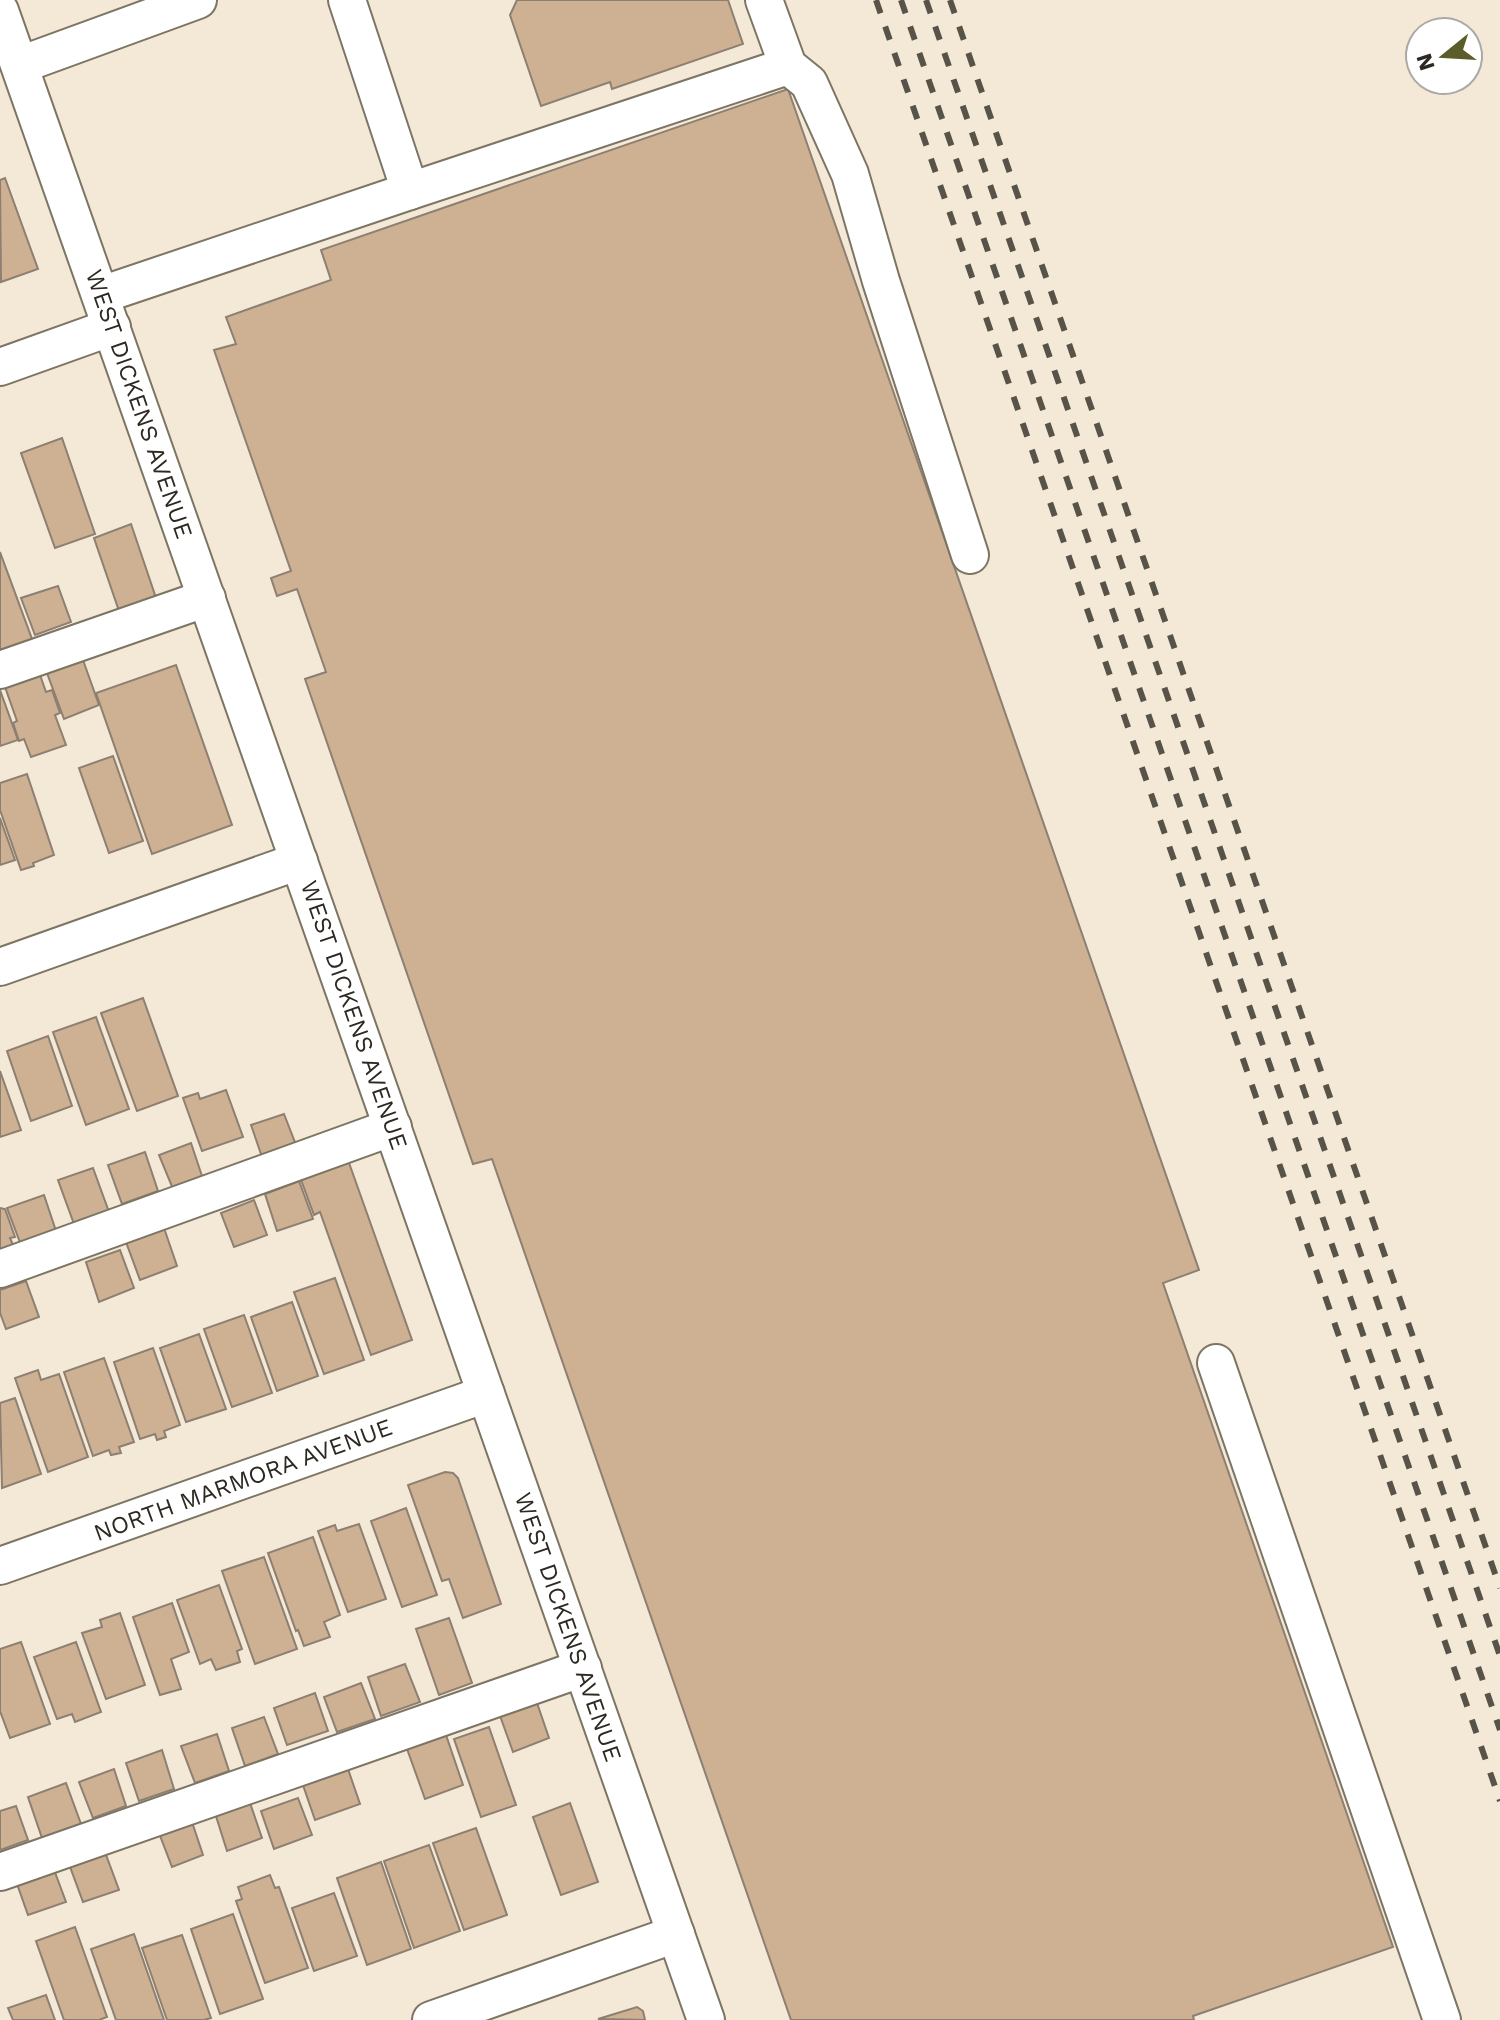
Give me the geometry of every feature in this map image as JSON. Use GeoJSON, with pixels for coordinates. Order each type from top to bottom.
{"type":"FeatureCollection","features":[{"type":"Feature","properties":{"kind":"street"},"geometry":{"type":"LineString","coordinates":[[12,58],[198,0]]}},
{"type":"Feature","properties":{"kind":"street"},"geometry":{"type":"LineString","coordinates":[[347,0],[410,191]]}},
{"type":"Feature","properties":{"kind":"street"},"geometry":{"type":"LineString","coordinates":[[764,0],[788,66],[809,83],[850,174],[881,281],[970,555]]}},
{"type":"Feature","properties":{"kind":"street","name":"WEST DICKENS AVENUE"},"geometry":{"type":"LineString","coordinates":[[0,11],[12,58],[106,311],[706,2020]]}},
{"type":"Feature","properties":{"kind":"street"},"geometry":{"type":"LineString","coordinates":[[0,367],[106,311],[410,191],[788,66]]}},
{"type":"Feature","properties":{"kind":"street"},"geometry":{"type":"LineString","coordinates":[[0,670],[207,598]]}},
{"type":"Feature","properties":{"kind":"street"},"geometry":{"type":"LineString","coordinates":[[0,967],[299,861]]}},
{"type":"Feature","properties":{"kind":"street"},"geometry":{"type":"LineString","coordinates":[[0,1269],[393,1127]]}},
{"type":"Feature","properties":{"kind":"street"},"geometry":{"type":"LineString","coordinates":[[1216,1363],[1442,2020]]}},
{"type":"Feature","properties":{"kind":"street","name":"NORTH MARMORA AVENUE"},"geometry":{"type":"LineString","coordinates":[[0,1566],[486,1394]]}},
{"type":"Feature","properties":{"kind":"street"},"geometry":{"type":"LineString","coordinates":[[0,1872],[583,1668]]}},
{"type":"Feature","properties":{"kind":"street"},"geometry":{"type":"LineString","coordinates":[[431,2020],[676,1934]]}},
{"type":"Feature","properties":{"kind":"building"},"geometry":{"type":"Polygon","coordinates":[[[517,0],[728,0],[743,44],[612,89],[610,82],[541,106],[510,15],[517,0]]]}},
{"type":"Feature","properties":{"kind":"building"},"geometry":{"type":"Polygon","coordinates":[[[788,89],[1199,1270],[1163,1283],[1393,1947],[1193,2016],[1194,2020],[791,2020],[492,1159],[473,1164],[305,679],[326,672],[297,589],[277,596],[271,578],[291,571],[214,350],[236,344],[226,317],[331,280],[321,250],[788,89]]]}},
{"type":"Feature","properties":{"kind":"building"},"geometry":{"type":"Polygon","coordinates":[[[5,178],[38,269],[1,282],[0,180],[5,178]]]}},
{"type":"Feature","properties":{"kind":"building"},"geometry":{"type":"Polygon","coordinates":[[[62,438],[95,534],[55,548],[21,453],[62,438]]]}},
{"type":"Feature","properties":{"kind":"building"},"geometry":{"type":"Polygon","coordinates":[[[131,524],[156,598],[119,611],[94,538],[131,524]]]}},
{"type":"Feature","properties":{"kind":"building"},"geometry":{"type":"Polygon","coordinates":[[[0,552],[32,639],[0,650],[0,552]]]}},
{"type":"Feature","properties":{"kind":"building"},"geometry":{"type":"Polygon","coordinates":[[[58,586],[71,622],[35,635],[21,598],[58,586]]]}},
{"type":"Feature","properties":{"kind":"building"},"geometry":{"type":"Polygon","coordinates":[[[83,660],[99,705],[64,719],[47,673],[83,660]]]}},
{"type":"Feature","properties":{"kind":"building"},"geometry":{"type":"Polygon","coordinates":[[[176,665],[232,825],[152,854],[96,693],[176,665]]]}},
{"type":"Feature","properties":{"kind":"building"},"geometry":{"type":"Polygon","coordinates":[[[39,672],[46,692],[52,690],[60,713],[55,715],[66,745],[31,757],[24,739],[19,741],[13,723],[17,721],[4,684],[39,672]]]}},
{"type":"Feature","properties":{"kind":"building"},"geometry":{"type":"Polygon","coordinates":[[[0,690],[18,740],[0,746],[0,690]]]}},
{"type":"Feature","properties":{"kind":"building"},"geometry":{"type":"Polygon","coordinates":[[[113,756],[143,841],[109,853],[79,768],[113,756]]]}},
{"type":"Feature","properties":{"kind":"building"},"geometry":{"type":"Polygon","coordinates":[[[27,774],[54,855],[21,870],[0,810],[0,783],[27,774]]]}},
{"type":"Feature","properties":{"kind":"building"},"geometry":{"type":"Polygon","coordinates":[[[0,818],[15,860],[0,865],[0,818]]]}},
{"type":"Feature","properties":{"kind":"building"},"geometry":{"type":"Polygon","coordinates":[[[143,998],[178,1096],[137,1111],[101,1013],[143,998]]]}},
{"type":"Feature","properties":{"kind":"building"},"geometry":{"type":"Polygon","coordinates":[[[96,1017],[129,1109],[86,1125],[53,1032],[96,1017]]]}},
{"type":"Feature","properties":{"kind":"building"},"geometry":{"type":"Polygon","coordinates":[[[48,1036],[72,1106],[31,1121],[7,1051],[48,1036]]]}},
{"type":"Feature","properties":{"kind":"building"},"geometry":{"type":"Polygon","coordinates":[[[0,1071],[21,1130],[0,1137],[0,1071]]]}},
{"type":"Feature","properties":{"kind":"building"},"geometry":{"type":"Polygon","coordinates":[[[226,1090],[243,1137],[202,1151],[183,1098],[198,1093],[200,1099],[226,1090]]]}},
{"type":"Feature","properties":{"kind":"building"},"geometry":{"type":"Polygon","coordinates":[[[284,1114],[296,1145],[262,1157],[251,1125],[284,1114]]]}},
{"type":"Feature","properties":{"kind":"building"},"geometry":{"type":"Polygon","coordinates":[[[191,1143],[203,1179],[173,1189],[159,1155],[191,1143]]]}},
{"type":"Feature","properties":{"kind":"building"},"geometry":{"type":"Polygon","coordinates":[[[145,1152],[158,1191],[122,1204],[108,1165],[145,1152]]]}},
{"type":"Feature","properties":{"kind":"building"},"geometry":{"type":"Polygon","coordinates":[[[348,1160],[412,1340],[371,1355],[320,1212],[314,1215],[300,1177],[348,1160]]]}},
{"type":"Feature","properties":{"kind":"building"},"geometry":{"type":"Polygon","coordinates":[[[93,1168],[109,1212],[74,1224],[58,1180],[93,1168]]]}},
{"type":"Feature","properties":{"kind":"building"},"geometry":{"type":"Polygon","coordinates":[[[299,1181],[313,1219],[277,1231],[265,1194],[299,1181]]]}},
{"type":"Feature","properties":{"kind":"building"},"geometry":{"type":"Polygon","coordinates":[[[44,1195],[56,1231],[21,1245],[7,1208],[44,1195]]]}},
{"type":"Feature","properties":{"kind":"building"},"geometry":{"type":"Polygon","coordinates":[[[254,1200],[267,1235],[234,1247],[221,1213],[254,1200]]]}},
{"type":"Feature","properties":{"kind":"building"},"geometry":{"type":"Polygon","coordinates":[[[0,1208],[5,1209],[15,1237],[10,1238],[13,1245],[0,1250],[0,1208]]]}},
{"type":"Feature","properties":{"kind":"building"},"geometry":{"type":"Polygon","coordinates":[[[164,1228],[177,1266],[140,1280],[126,1242],[164,1228]]]}},
{"type":"Feature","properties":{"kind":"building"},"geometry":{"type":"Polygon","coordinates":[[[120,1250],[134,1288],[99,1302],[86,1262],[120,1250]]]}},
{"type":"Feature","properties":{"kind":"building"},"geometry":{"type":"Polygon","coordinates":[[[335,1278],[364,1360],[324,1374],[294,1292],[335,1278]]]}},
{"type":"Feature","properties":{"kind":"building"},"geometry":{"type":"Polygon","coordinates":[[[26,1281],[39,1317],[6,1329],[0,1313],[0,1290],[26,1281]]]}},
{"type":"Feature","properties":{"kind":"building"},"geometry":{"type":"Polygon","coordinates":[[[292,1302],[318,1376],[277,1391],[251,1317],[292,1302]]]}},
{"type":"Feature","properties":{"kind":"building"},"geometry":{"type":"Polygon","coordinates":[[[244,1315],[272,1393],[232,1407],[204,1329],[244,1315]]]}},
{"type":"Feature","properties":{"kind":"building"},"geometry":{"type":"Polygon","coordinates":[[[199,1334],[226,1409],[186,1422],[160,1348],[199,1334]]]}},
{"type":"Feature","properties":{"kind":"building"},"geometry":{"type":"Polygon","coordinates":[[[153,1348],[180,1425],[164,1431],[166,1437],[157,1440],[155,1434],[140,1439],[114,1362],[153,1348]]]}},
{"type":"Feature","properties":{"kind":"building"},"geometry":{"type":"Polygon","coordinates":[[[104,1358],[134,1442],[119,1447],[121,1453],[111,1455],[109,1450],[93,1456],[64,1372],[104,1358]]]}},
{"type":"Feature","properties":{"kind":"building"},"geometry":{"type":"Polygon","coordinates":[[[38,1370],[41,1380],[59,1374],[88,1457],[48,1472],[15,1378],[38,1370]]]}},
{"type":"Feature","properties":{"kind":"building"},"geometry":{"type":"Polygon","coordinates":[[[15,1398],[41,1474],[2,1488],[0,1403],[15,1398]]]}},
{"type":"Feature","properties":{"kind":"building"},"geometry":{"type":"Polygon","coordinates":[[[445,1472],[453,1473],[458,1478],[501,1604],[463,1618],[449,1579],[442,1581],[408,1485],[445,1472]]]}},
{"type":"Feature","properties":{"kind":"building"},"geometry":{"type":"Polygon","coordinates":[[[406,1508],[437,1595],[402,1607],[371,1521],[406,1508]]]}},
{"type":"Feature","properties":{"kind":"building"},"geometry":{"type":"Polygon","coordinates":[[[359,1524],[386,1599],[348,1612],[318,1531],[335,1525],[337,1531],[359,1524]]]}},
{"type":"Feature","properties":{"kind":"building"},"geometry":{"type":"Polygon","coordinates":[[[313,1537],[340,1615],[324,1622],[330,1637],[304,1646],[268,1553],[313,1537]]]}},
{"type":"Feature","properties":{"kind":"building"},"geometry":{"type":"Polygon","coordinates":[[[264,1557],[297,1649],[255,1664],[222,1571],[264,1557]]]}},
{"type":"Feature","properties":{"kind":"building"},"geometry":{"type":"Polygon","coordinates":[[[219,1585],[242,1649],[237,1651],[240,1662],[216,1670],[211,1659],[200,1664],[177,1600],[219,1585]]]}},
{"type":"Feature","properties":{"kind":"building"},"geometry":{"type":"Polygon","coordinates":[[[172,1603],[189,1652],[171,1659],[181,1689],[160,1695],[133,1617],[172,1603]]]}},
{"type":"Feature","properties":{"kind":"building"},"geometry":{"type":"Polygon","coordinates":[[[120,1613],[145,1685],[106,1699],[82,1633],[102,1627],[100,1620],[120,1613]]]}},
{"type":"Feature","properties":{"kind":"building"},"geometry":{"type":"Polygon","coordinates":[[[449,1618],[472,1683],[439,1695],[416,1629],[449,1618]]]}},
{"type":"Feature","properties":{"kind":"building"},"geometry":{"type":"Polygon","coordinates":[[[21,1642],[50,1724],[10,1738],[0,1711],[0,1649],[21,1642]]]}},
{"type":"Feature","properties":{"kind":"building"},"geometry":{"type":"Polygon","coordinates":[[[76,1642],[101,1712],[75,1722],[72,1714],[57,1719],[34,1657],[76,1642]]]}},
{"type":"Feature","properties":{"kind":"building"},"geometry":{"type":"Polygon","coordinates":[[[405,1664],[420,1702],[381,1716],[368,1677],[405,1664]]]}},
{"type":"Feature","properties":{"kind":"building"},"geometry":{"type":"Polygon","coordinates":[[[361,1683],[375,1719],[337,1732],[324,1697],[361,1683]]]}},
{"type":"Feature","properties":{"kind":"building"},"geometry":{"type":"Polygon","coordinates":[[[315,1693],[328,1731],[287,1745],[274,1708],[315,1693]]]}},
{"type":"Feature","properties":{"kind":"building"},"geometry":{"type":"Polygon","coordinates":[[[536,1700],[549,1738],[513,1752],[499,1713],[536,1700]]]}},
{"type":"Feature","properties":{"kind":"building"},"geometry":{"type":"Polygon","coordinates":[[[264,1717],[278,1754],[245,1766],[232,1728],[264,1717]]]}},
{"type":"Feature","properties":{"kind":"building"},"geometry":{"type":"Polygon","coordinates":[[[489,1727],[516,1805],[481,1817],[454,1739],[489,1727]]]}},
{"type":"Feature","properties":{"kind":"building"},"geometry":{"type":"Polygon","coordinates":[[[445,1732],[463,1785],[425,1799],[406,1746],[445,1732]]]}},
{"type":"Feature","properties":{"kind":"building"},"geometry":{"type":"Polygon","coordinates":[[[217,1734],[229,1771],[195,1783],[181,1746],[217,1734]]]}},
{"type":"Feature","properties":{"kind":"building"},"geometry":{"type":"Polygon","coordinates":[[[162,1750],[174,1789],[139,1801],[126,1763],[162,1750]]]}},
{"type":"Feature","properties":{"kind":"building"},"geometry":{"type":"Polygon","coordinates":[[[114,1769],[126,1806],[93,1818],[79,1782],[114,1769]]]}},
{"type":"Feature","properties":{"kind":"building"},"geometry":{"type":"Polygon","coordinates":[[[348,1769],[360,1804],[315,1820],[303,1785],[348,1769]]]}},
{"type":"Feature","properties":{"kind":"building"},"geometry":{"type":"Polygon","coordinates":[[[66,1783],[81,1824],[42,1838],[28,1797],[66,1783]]]}},
{"type":"Feature","properties":{"kind":"building"},"geometry":{"type":"Polygon","coordinates":[[[298,1798],[312,1835],[274,1849],[261,1811],[298,1798]]]}},
{"type":"Feature","properties":{"kind":"building"},"geometry":{"type":"Polygon","coordinates":[[[249,1800],[262,1838],[227,1851],[215,1813],[249,1800]]]}},
{"type":"Feature","properties":{"kind":"building"},"geometry":{"type":"Polygon","coordinates":[[[570,1803],[598,1882],[561,1895],[533,1817],[570,1803]]]}},
{"type":"Feature","properties":{"kind":"building"},"geometry":{"type":"Polygon","coordinates":[[[16,1806],[28,1840],[0,1850],[0,1811],[16,1806]]]}},
{"type":"Feature","properties":{"kind":"building"},"geometry":{"type":"Polygon","coordinates":[[[192,1822],[203,1855],[172,1867],[159,1833],[192,1822]]]}},
{"type":"Feature","properties":{"kind":"building"},"geometry":{"type":"Polygon","coordinates":[[[476,1828],[507,1915],[464,1930],[433,1843],[476,1828]]]}},
{"type":"Feature","properties":{"kind":"building"},"geometry":{"type":"Polygon","coordinates":[[[429,1845],[460,1931],[414,1948],[384,1861],[429,1845]]]}},
{"type":"Feature","properties":{"kind":"building"},"geometry":{"type":"Polygon","coordinates":[[[105,1852],[119,1890],[83,1902],[69,1864],[105,1852]]]}},
{"type":"Feature","properties":{"kind":"building"},"geometry":{"type":"Polygon","coordinates":[[[381,1862],[411,1949],[367,1965],[337,1878],[381,1862]]]}},
{"type":"Feature","properties":{"kind":"building"},"geometry":{"type":"Polygon","coordinates":[[[53,1867],[66,1902],[28,1915],[16,1881],[53,1867]]]}},
{"type":"Feature","properties":{"kind":"building"},"geometry":{"type":"Polygon","coordinates":[[[270,1875],[275,1888],[279,1887],[308,1968],[265,1983],[236,1901],[242,1899],[238,1887],[270,1875]]]}},
{"type":"Feature","properties":{"kind":"building"},"geometry":{"type":"Polygon","coordinates":[[[334,1893],[357,1956],[314,1971],[292,1908],[334,1893]]]}},
{"type":"Feature","properties":{"kind":"building"},"geometry":{"type":"Polygon","coordinates":[[[233,1914],[263,1999],[220,2014],[191,1929],[233,1914]]]}},
{"type":"Feature","properties":{"kind":"building"},"geometry":{"type":"Polygon","coordinates":[[[75,1927],[107,2017],[99,2020],[64,2020],[36,1941],[75,1927]]]}},
{"type":"Feature","properties":{"kind":"building"},"geometry":{"type":"Polygon","coordinates":[[[134,1934],[164,2020],[116,2020],[91,1949],[134,1934]]]}},
{"type":"Feature","properties":{"kind":"building"},"geometry":{"type":"Polygon","coordinates":[[[182,1935],[211,2018],[167,2020],[142,1948],[182,1935]]]}},
{"type":"Feature","properties":{"kind":"building"},"geometry":{"type":"Polygon","coordinates":[[[46,1995],[55,2020],[13,2020],[8,2008],[46,1995]]]}},
{"type":"Feature","properties":{"kind":"building"},"geometry":{"type":"Polygon","coordinates":[[[637,2007],[643,2011],[645,2020],[598,2019],[637,2007]]]}},
{"type":"Feature","properties":{"kind":"railway"},"geometry":{"type":"LineString","coordinates":[[876,0],[1500,1801]]}},
{"type":"Feature","properties":{"kind":"railway"},"geometry":{"type":"LineString","coordinates":[[901,0],[1500,1730]]}},
{"type":"Feature","properties":{"kind":"railway"},"geometry":{"type":"LineString","coordinates":[[926,0],[1500,1656]]}},
{"type":"Feature","properties":{"kind":"railway"},"geometry":{"type":"LineString","coordinates":[[950,0],[1500,1588]]}}]}
